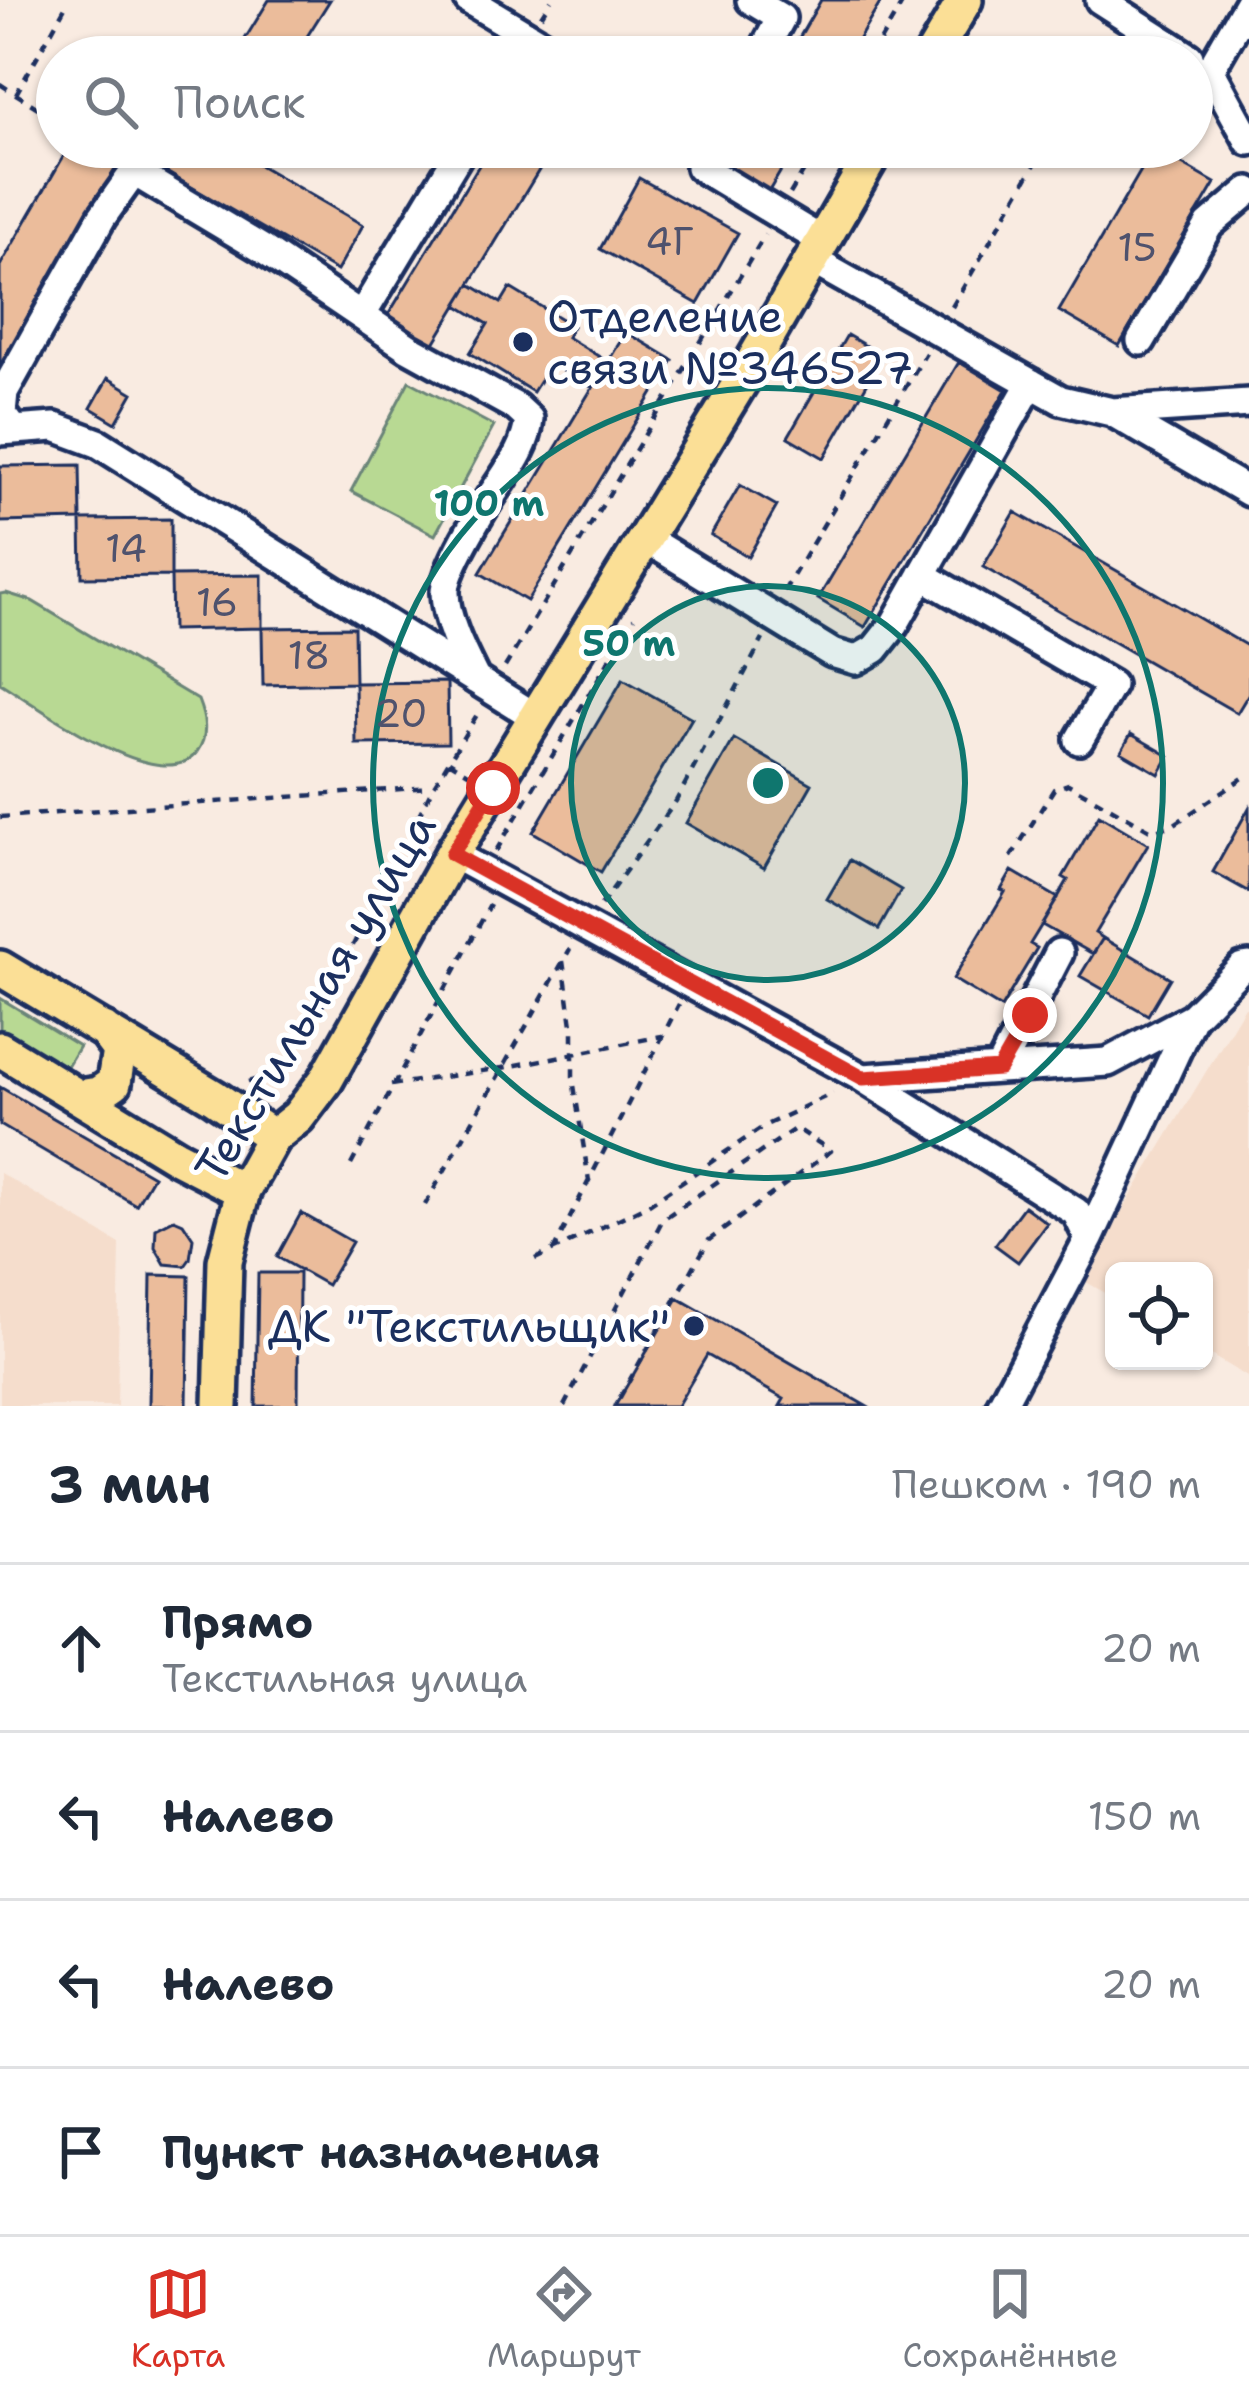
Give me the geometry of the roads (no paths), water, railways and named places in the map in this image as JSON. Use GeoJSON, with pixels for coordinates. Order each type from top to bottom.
{"type":"FeatureCollection","features":[{"type":"Feature","properties":{"kind":"main road"},"geometry":{"type":"LineString","coordinates":[[944,36],[965,0]]}},
{"type":"Feature","properties":{"kind":"main road","name":"Текстильная улица"},"geometry":{"type":"LineString","coordinates":[[221,1406],[225,1261],[243,1191],[273,1137],[298,1117],[326,1080],[452,854],[751,365],[864,168]]}},
{"type":"Feature","properties":{"kind":"main road"},"geometry":{"type":"LineString","coordinates":[[0,968],[214,1096],[273,1137]]}},
{"type":"Feature","properties":{"kind":"main road"},"geometry":{"type":"LineString","coordinates":[[80,1097],[98,1094],[114,1083],[119,1050],[104,1030]]}},
{"type":"Feature","properties":{"kind":"main road"},"geometry":{"type":"LineString","coordinates":[[0,1049],[177,1157],[243,1191]]}},
{"type":"Feature","properties":{"kind":"street"},"geometry":{"type":"LineString","coordinates":[[470,0],[511,36]]}},
{"type":"Feature","properties":{"kind":"street"},"geometry":{"type":"LineString","coordinates":[[751,0],[781,18],[771,36]]}},
{"type":"Feature","properties":{"kind":"street"},"geometry":{"type":"LineString","coordinates":[[1100,0],[1156,36]]}},
{"type":"Feature","properties":{"kind":"street"},"geometry":{"type":"LineString","coordinates":[[1213,44],[1249,2]]}},
{"type":"Feature","properties":{"kind":"street"},"geometry":{"type":"LineString","coordinates":[[1213,86],[1249,141]]}},
{"type":"Feature","properties":{"kind":"street"},"geometry":{"type":"LineString","coordinates":[[363,314],[450,168]]}},
{"type":"Feature","properties":{"kind":"street"},"geometry":{"type":"LineString","coordinates":[[716,168],[778,213],[815,250],[938,331],[1061,400],[1112,412],[1249,403]]}},
{"type":"Feature","properties":{"kind":"street"},"geometry":{"type":"LineString","coordinates":[[483,686],[461,650],[445,592],[450,567],[528,435],[529,419],[516,406],[410,348],[134,172],[102,217],[4,392],[2,413],[7,430],[55,427],[98,443],[483,686],[537,718]]}},
{"type":"Feature","properties":{"kind":"street"},"geometry":{"type":"LineString","coordinates":[[1141,341],[1209,225],[1249,191]]}},
{"type":"Feature","properties":{"kind":"street"},"geometry":{"type":"LineString","coordinates":[[646,538],[832,653],[856,660],[875,649],[894,625],[1031,383]]}},
{"type":"Feature","properties":{"kind":"street"},"geometry":{"type":"LineString","coordinates":[[1112,412],[1249,492]]}},
{"type":"Feature","properties":{"kind":"street"},"geometry":{"type":"LineString","coordinates":[[922,575],[1111,685],[1079,740]]}},
{"type":"Feature","properties":{"kind":"street"},"geometry":{"type":"LineString","coordinates":[[452,854],[863,1078],[1076,1212],[1089,1239]]}},
{"type":"Feature","properties":{"kind":"street"},"geometry":{"type":"LineString","coordinates":[[999,1069],[1060,953]]}},
{"type":"Feature","properties":{"kind":"street"},"geometry":{"type":"LineString","coordinates":[[863,1078],[1108,1062],[1192,1017],[1249,965]]}},
{"type":"Feature","properties":{"kind":"street"},"geometry":{"type":"LineString","coordinates":[[1001,1406],[1089,1239],[1192,1017]]}},
{"type":"Feature","properties":{"kind":"place","name":"Отделение связи №346527"},"geometry":{"type":"Point","coordinates":[523,342]}},
{"type":"Feature","properties":{"kind":"place","name":"ДК \"Текстильщик\""},"geometry":{"type":"Point","coordinates":[694,1326]}}]}
